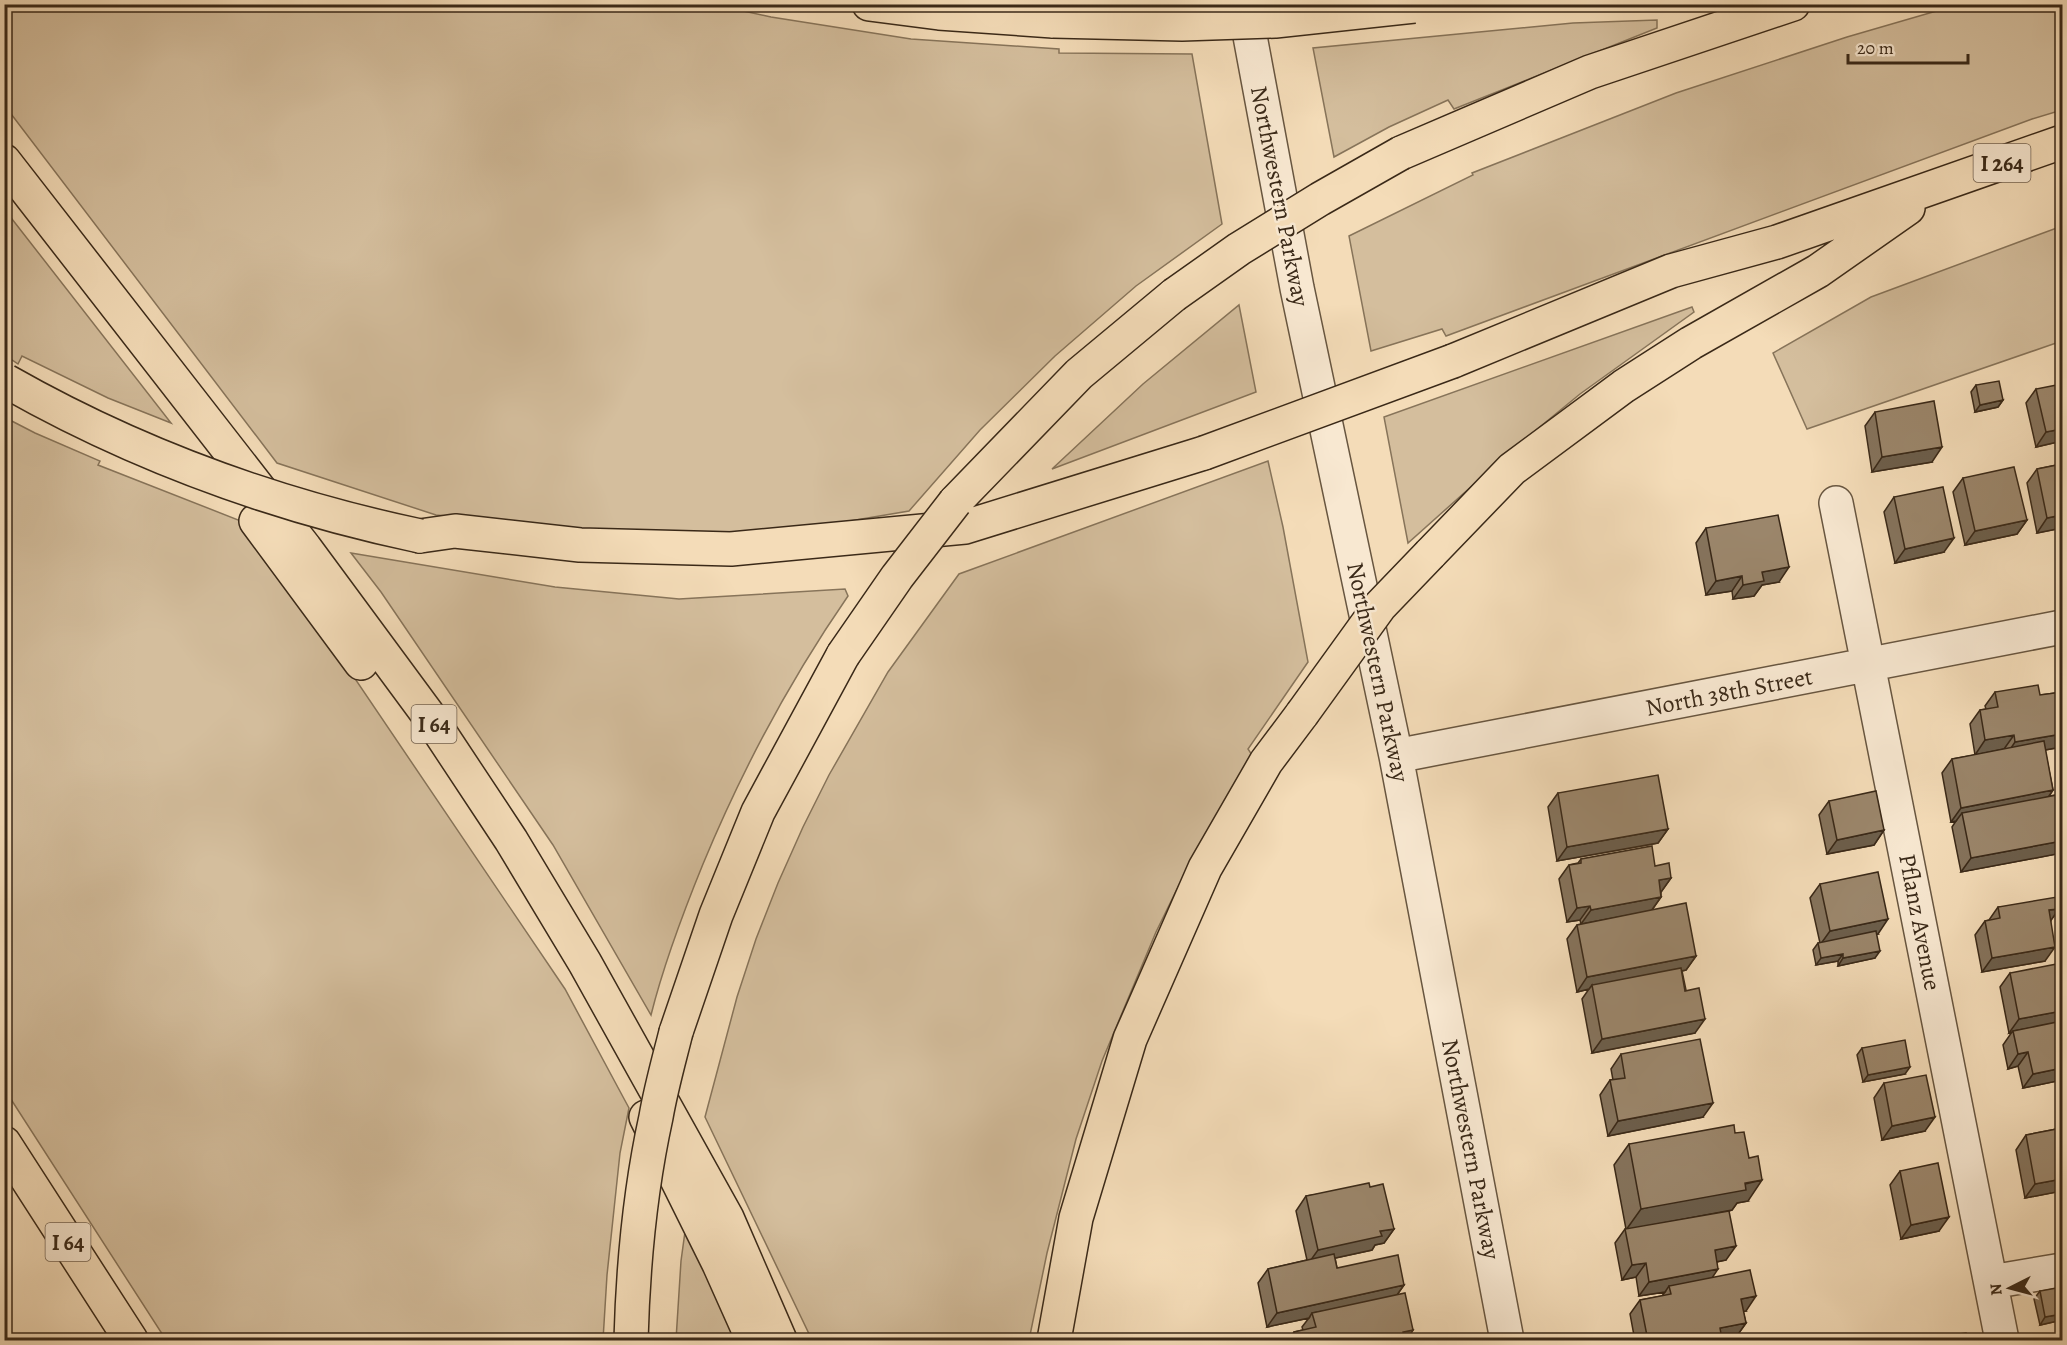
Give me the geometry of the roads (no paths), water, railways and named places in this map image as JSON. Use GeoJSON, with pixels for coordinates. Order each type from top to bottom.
{"type":"FeatureCollection","features":[{"type":"Feature","properties":{"kind":"highway"},"geometry":{"type":"LineString","coordinates":[[869,4],[939,14],[1053,21],[1182,24],[1275,21],[1419,5]]}},
{"type":"Feature","properties":{"kind":"highway"},"geometry":{"type":"LineString","coordinates":[[631,1341],[633,1284],[642,1201],[655,1118],[676,1032],[716,915],[758,812],[843,656],[897,577],[955,502],[1079,374],[1174,295],[1250,242],[1320,199],[1401,153],[1590,72],[1793,4]]}},
{"type":"Feature","properties":{"kind":"highway","name":"I 264"},"geometry":{"type":"LineString","coordinates":[[1941,185],[2062,142]]}},
{"type":"Feature","properties":{"kind":"highway","name":"I 64"},"geometry":{"type":"LineString","coordinates":[[4,160],[305,548],[429,716],[511,840],[596,982],[727,1218],[780,1341]]}},
{"type":"Feature","properties":{"kind":"highway"},"geometry":{"type":"LineString","coordinates":[[5,381],[102,432],[212,478],[288,504],[420,536],[455,531],[580,546],[731,549],[965,527],[1204,453],[1453,361],[1671,271],[1777,242],[1941,185]]}},
{"type":"Feature","properties":{"kind":"highway"},"geometry":{"type":"LineString","coordinates":[[1054,1341],[1076,1218],[1130,1039],[1205,868],[1266,762],[1380,606],[1512,469],[1624,386],[1691,342],[1818,272],[1941,185]]}},
{"type":"Feature","properties":{"kind":"highway"},"geometry":{"type":"LineString","coordinates":[[4,193],[206,453],[436,765],[511,877],[624,1072],[719,1264],[753,1341]]}},
{"type":"Feature","properties":{"kind":"highway","name":"I 64"},"geometry":{"type":"LineString","coordinates":[[4,1143],[131,1341]]}},
{"type":"Feature","properties":{"kind":"street","name":"Northwestern Parkway"},"geometry":{"type":"LineString","coordinates":[[1244,4],[1297,288],[1396,756],[1507,1341]]}},
{"type":"Feature","properties":{"kind":"street","name":"Pflanz Avenue"},"geometry":{"type":"LineString","coordinates":[[1836,503],[2002,1341]]}},
{"type":"Feature","properties":{"kind":"street","name":"North 38th Street"},"geometry":{"type":"LineString","coordinates":[[1396,756],[2062,627]]}},
{"type":"Feature","properties":{"kind":"street"},"geometry":{"type":"LineString","coordinates":[[1991,1282],[2062,1270]]}}]}
